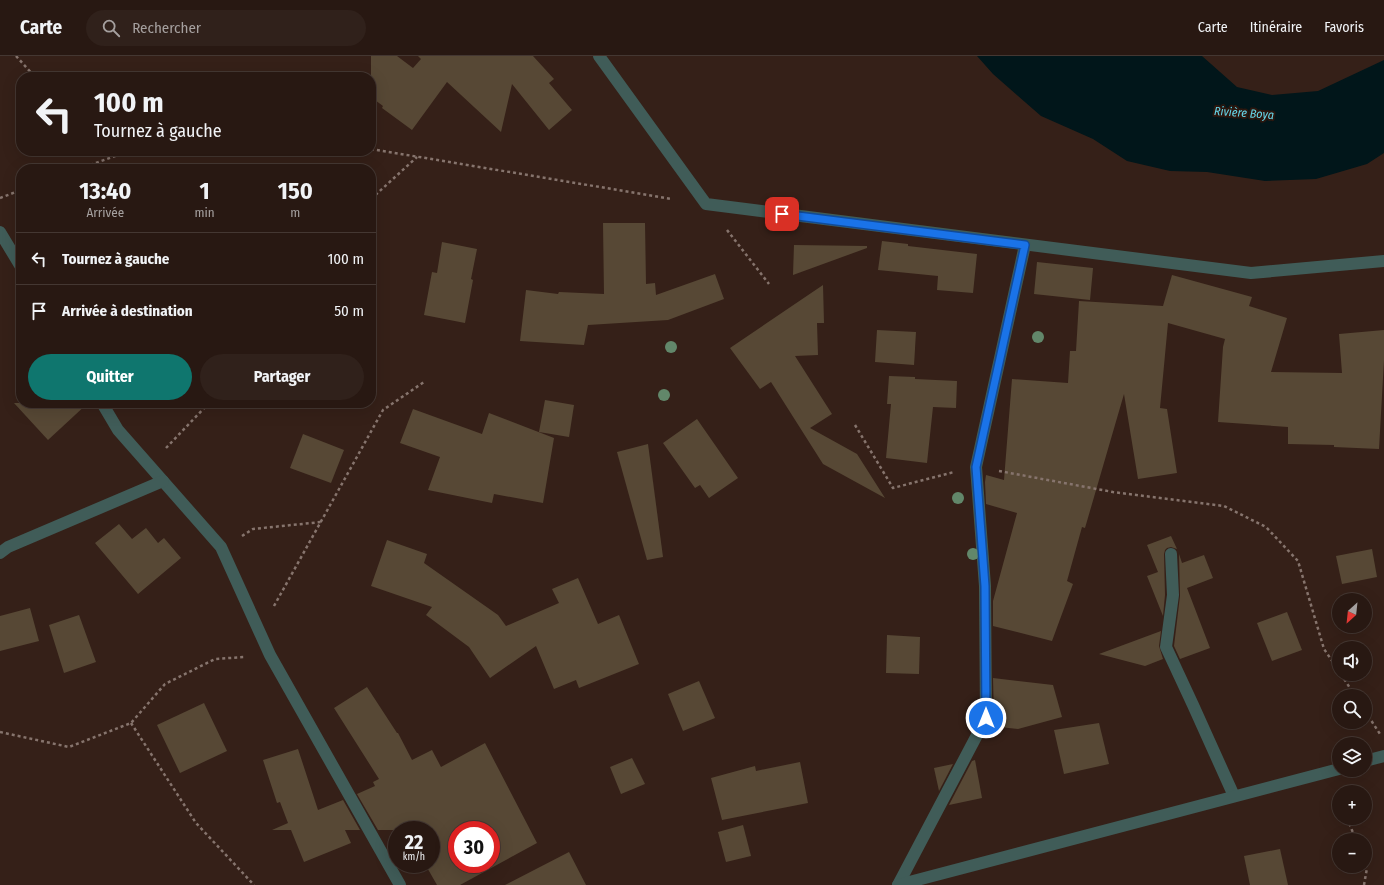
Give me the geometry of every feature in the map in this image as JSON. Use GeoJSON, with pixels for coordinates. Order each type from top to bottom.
{"type":"FeatureCollection","features":[{"type":"Feature","properties":{"kind":"street"},"geometry":{"type":"LineString","coordinates":[[599,56],[706,204],[1251,273],[1384,261]]}},
{"type":"Feature","properties":{"kind":"street"},"geometry":{"type":"LineString","coordinates":[[0,232],[16,259]]}},
{"type":"Feature","properties":{"kind":"street"},"geometry":{"type":"LineString","coordinates":[[898,885],[986,718],[985,586],[976,467],[1025,245]]}},
{"type":"Feature","properties":{"kind":"street"},"geometry":{"type":"LineString","coordinates":[[105,408],[118,430],[221,547],[270,655],[400,885]]}},
{"type":"Feature","properties":{"kind":"street"},"geometry":{"type":"LineString","coordinates":[[0,553],[8,546],[163,481]]}},
{"type":"Feature","properties":{"kind":"street"},"geometry":{"type":"LineString","coordinates":[[1171,554],[1173,595],[1166,647],[1234,796]]}},
{"type":"Feature","properties":{"kind":"street"},"geometry":{"type":"LineString","coordinates":[[1372,759],[1384,756]]}},
{"type":"Feature","properties":{"kind":"street"},"geometry":{"type":"LineString","coordinates":[[898,885],[1332,771]]}},
{"type":"Feature","properties":{"kind":"path"},"geometry":{"type":"LineString","coordinates":[[16,56],[30,72]]}},
{"type":"Feature","properties":{"kind":"path"},"geometry":{"type":"LineString","coordinates":[[376,150],[706,204],[769,284]]}},
{"type":"Feature","properties":{"kind":"path"},"geometry":{"type":"LineString","coordinates":[[93,164],[115,156]]}},
{"type":"Feature","properties":{"kind":"path"},"geometry":{"type":"LineString","coordinates":[[376,195],[418,157]]}},
{"type":"Feature","properties":{"kind":"path"},"geometry":{"type":"LineString","coordinates":[[0,198],[16,192]]}},
{"type":"Feature","properties":{"kind":"path"},"geometry":{"type":"LineString","coordinates":[[259,632],[383,410],[424,382]]}},
{"type":"Feature","properties":{"kind":"path"},"geometry":{"type":"LineString","coordinates":[[150,466],[204,408]]}},
{"type":"Feature","properties":{"kind":"path"},"geometry":{"type":"LineString","coordinates":[[855,424],[893,488],[976,467],[1113,492],[1224,506],[1266,527],[1298,561],[1324,649],[1332,661]]}},
{"type":"Feature","properties":{"kind":"path"},"geometry":{"type":"LineString","coordinates":[[221,547],[253,530],[321,522]]}},
{"type":"Feature","properties":{"kind":"path"},"geometry":{"type":"LineString","coordinates":[[0,732],[68,747],[131,723],[165,684],[215,659],[270,655]]}},
{"type":"Feature","properties":{"kind":"path"},"geometry":{"type":"LineString","coordinates":[[1372,721],[1384,739]]}},
{"type":"Feature","properties":{"kind":"path"},"geometry":{"type":"LineString","coordinates":[[131,723],[196,823],[254,885]]}},
{"type":"Feature","properties":{"kind":"path"},"geometry":{"type":"LineString","coordinates":[[1364,885],[1366,873]]}},
{"type":"Feature","properties":{"kind":"water","name":"Rivière Boya"},"geometry":{"type":"Polygon","coordinates":[[[977,56],[1202,56],[1237,87],[1272,95],[1318,91],[1384,60],[1384,153],[1367,164],[1316,179],[1265,181],[1207,172],[1170,171],[1127,161],[1093,139],[1041,116],[993,74],[977,56]]]}},
{"type":"Feature","properties":{"kind":"building"},"geometry":{"type":"Polygon","coordinates":[[[371,56],[397,56],[413,68],[421,59],[418,56],[533,56],[554,79],[549,83],[572,110],[549,130],[512,84],[501,132],[447,82],[412,130],[382,108],[383,106],[376,101],[376,72],[371,72],[371,56]]]}},
{"type":"Feature","properties":{"kind":"building"},"geometry":{"type":"Polygon","coordinates":[[[603,223],[645,223],[646,284],[655,283],[656,295],[715,274],[724,299],[668,320],[588,325],[584,345],[520,341],[526,290],[558,294],[559,292],[604,294],[603,223]]]}},
{"type":"Feature","properties":{"kind":"building"},"geometry":{"type":"Polygon","coordinates":[[[882,241],[908,244],[908,246],[977,254],[973,293],[937,290],[938,276],[878,270],[882,241]]]}},
{"type":"Feature","properties":{"kind":"building"},"geometry":{"type":"Polygon","coordinates":[[[442,242],[477,249],[465,323],[424,315],[432,272],[437,273],[442,242]]]}},
{"type":"Feature","properties":{"kind":"building"},"geometry":{"type":"Polygon","coordinates":[[[794,245],[867,246],[867,248],[793,275],[794,245]]]}},
{"type":"Feature","properties":{"kind":"building"},"geometry":{"type":"Polygon","coordinates":[[[1037,262],[1093,268],[1090,300],[1034,294],[1037,262]]]}},
{"type":"Feature","properties":{"kind":"building"},"geometry":{"type":"Polygon","coordinates":[[[1172,275],[1252,297],[1249,306],[1287,318],[1271,372],[1342,373],[1339,334],[1384,330],[1384,360],[1379,449],[1334,447],[1334,445],[1288,444],[1288,427],[1218,422],[1223,347],[1225,339],[1168,323],[1160,408],[1167,409],[1177,473],[1138,479],[1124,394],[1085,528],[1082,527],[1067,581],[1073,584],[1052,641],[993,626],[993,601],[1017,513],[986,504],[985,482],[986,475],[1004,480],[1012,379],[1068,383],[1070,351],[1076,351],[1079,301],[1163,306],[1172,275]]]}},
{"type":"Feature","properties":{"kind":"building"},"geometry":{"type":"Polygon","coordinates":[[[823,285],[824,323],[817,323],[818,355],[795,356],[832,414],[810,428],[857,454],[885,498],[823,464],[771,382],[760,389],[730,348],[823,285]]]}},
{"type":"Feature","properties":{"kind":"building"},"geometry":{"type":"Polygon","coordinates":[[[877,330],[916,332],[914,365],[875,362],[877,330]]]}},
{"type":"Feature","properties":{"kind":"building"},"geometry":{"type":"Polygon","coordinates":[[[889,376],[957,381],[956,408],[933,407],[927,463],[886,458],[891,404],[887,404],[889,376]]]}},
{"type":"Feature","properties":{"kind":"building"},"geometry":{"type":"Polygon","coordinates":[[[545,400],[574,405],[569,437],[539,432],[545,400]]]}},
{"type":"Feature","properties":{"kind":"building"},"geometry":{"type":"Polygon","coordinates":[[[19,408],[83,408],[48,440],[19,408]]]}},
{"type":"Feature","properties":{"kind":"building"},"geometry":{"type":"Polygon","coordinates":[[[413,409],[482,434],[489,413],[554,438],[543,503],[494,494],[492,503],[428,490],[440,457],[400,443],[413,409]]]}},
{"type":"Feature","properties":{"kind":"building"},"geometry":{"type":"Polygon","coordinates":[[[697,419],[738,478],[709,498],[700,485],[695,488],[663,443],[697,419]]]}},
{"type":"Feature","properties":{"kind":"building"},"geometry":{"type":"Polygon","coordinates":[[[303,434],[344,450],[331,483],[290,468],[303,434]]]}},
{"type":"Feature","properties":{"kind":"building"},"geometry":{"type":"Polygon","coordinates":[[[648,444],[663,557],[647,560],[617,452],[648,444]]]}},
{"type":"Feature","properties":{"kind":"building"},"geometry":{"type":"Polygon","coordinates":[[[119,524],[132,539],[146,528],[158,543],[164,538],[181,558],[138,594],[95,543],[119,524]]]}},
{"type":"Feature","properties":{"kind":"building"},"geometry":{"type":"Polygon","coordinates":[[[1171,536],[1177,549],[1171,547],[1167,548],[1164,554],[1165,595],[1163,616],[1147,576],[1158,572],[1147,545],[1171,536]]]}},
{"type":"Feature","properties":{"kind":"building"},"geometry":{"type":"Polygon","coordinates":[[[387,540],[427,554],[424,563],[498,615],[506,626],[559,603],[552,589],[578,578],[598,624],[619,615],[639,664],[579,688],[576,680],[554,689],[536,646],[490,678],[469,647],[426,615],[432,607],[371,586],[387,540]]]}},
{"type":"Feature","properties":{"kind":"building"},"geometry":{"type":"Polygon","coordinates":[[[1372,549],[1377,577],[1342,584],[1336,556],[1372,549]]]}},
{"type":"Feature","properties":{"kind":"building"},"geometry":{"type":"Polygon","coordinates":[[[1179,554],[1182,563],[1204,555],[1213,578],[1187,588],[1210,648],[1180,659],[1174,646],[1180,596],[1179,554]]]}},
{"type":"Feature","properties":{"kind":"building"},"geometry":{"type":"Polygon","coordinates":[[[30,608],[39,641],[0,651],[0,616],[30,608]]]}},
{"type":"Feature","properties":{"kind":"building"},"geometry":{"type":"Polygon","coordinates":[[[1287,612],[1302,650],[1272,661],[1257,623],[1287,612]]]}},
{"type":"Feature","properties":{"kind":"building"},"geometry":{"type":"Polygon","coordinates":[[[79,615],[96,662],[64,673],[49,625],[79,615]]]}},
{"type":"Feature","properties":{"kind":"building"},"geometry":{"type":"Polygon","coordinates":[[[1161,631],[1159,646],[1163,659],[1145,666],[1099,654],[1161,631]]]}},
{"type":"Feature","properties":{"kind":"building"},"geometry":{"type":"Polygon","coordinates":[[[887,635],[920,637],[919,674],[886,673],[887,635]]]}},
{"type":"Feature","properties":{"kind":"building"},"geometry":{"type":"Polygon","coordinates":[[[993,678],[1053,685],[1062,717],[1018,729],[990,726],[994,718],[993,678]]]}},
{"type":"Feature","properties":{"kind":"building"},"geometry":{"type":"Polygon","coordinates":[[[699,681],[715,718],[683,731],[668,694],[699,681]]]}},
{"type":"Feature","properties":{"kind":"building"},"geometry":{"type":"Polygon","coordinates":[[[367,687],[398,733],[412,760],[432,750],[441,767],[485,743],[537,843],[500,863],[500,821],[448,821],[448,873],[482,873],[460,885],[437,885],[430,873],[440,873],[440,821],[388,821],[388,830],[378,830],[357,794],[375,786],[373,782],[379,779],[334,708],[367,687]]]}},
{"type":"Feature","properties":{"kind":"building"},"geometry":{"type":"Polygon","coordinates":[[[204,703],[227,751],[180,773],[157,725],[204,703]]]}},
{"type":"Feature","properties":{"kind":"building"},"geometry":{"type":"Polygon","coordinates":[[[1099,723],[1109,764],[1064,774],[1054,730],[1099,723]]]}},
{"type":"Feature","properties":{"kind":"building"},"geometry":{"type":"Polygon","coordinates":[[[298,749],[318,810],[343,800],[360,830],[345,830],[351,843],[304,862],[291,830],[272,830],[288,823],[280,802],[277,803],[263,760],[298,749]]]}},
{"type":"Feature","properties":{"kind":"building"},"geometry":{"type":"Polygon","coordinates":[[[632,758],[645,784],[621,794],[610,767],[632,758]]]}},
{"type":"Feature","properties":{"kind":"building"},"geometry":{"type":"Polygon","coordinates":[[[975,760],[982,798],[949,805],[972,761],[975,760]]]}},
{"type":"Feature","properties":{"kind":"building"},"geometry":{"type":"Polygon","coordinates":[[[800,762],[808,803],[722,820],[711,778],[755,766],[756,771],[800,762]]]}},
{"type":"Feature","properties":{"kind":"building"},"geometry":{"type":"Polygon","coordinates":[[[953,764],[939,791],[934,768],[953,764]]]}},
{"type":"Feature","properties":{"kind":"building"},"geometry":{"type":"Polygon","coordinates":[[[743,825],[751,856],[726,862],[718,832],[743,825]]]}},
{"type":"Feature","properties":{"kind":"building"},"geometry":{"type":"Polygon","coordinates":[[[1280,849],[1288,885],[1250,885],[1244,856],[1280,849]]]}},
{"type":"Feature","properties":{"kind":"building"},"geometry":{"type":"Polygon","coordinates":[[[569,852],[586,885],[505,885],[569,852]]]}},
{"type":"Feature","properties":{"kind":"route"},"geometry":{"type":"LineString","coordinates":[[782,214],[1025,245],[976,467],[985,586],[986,718]]}}]}
